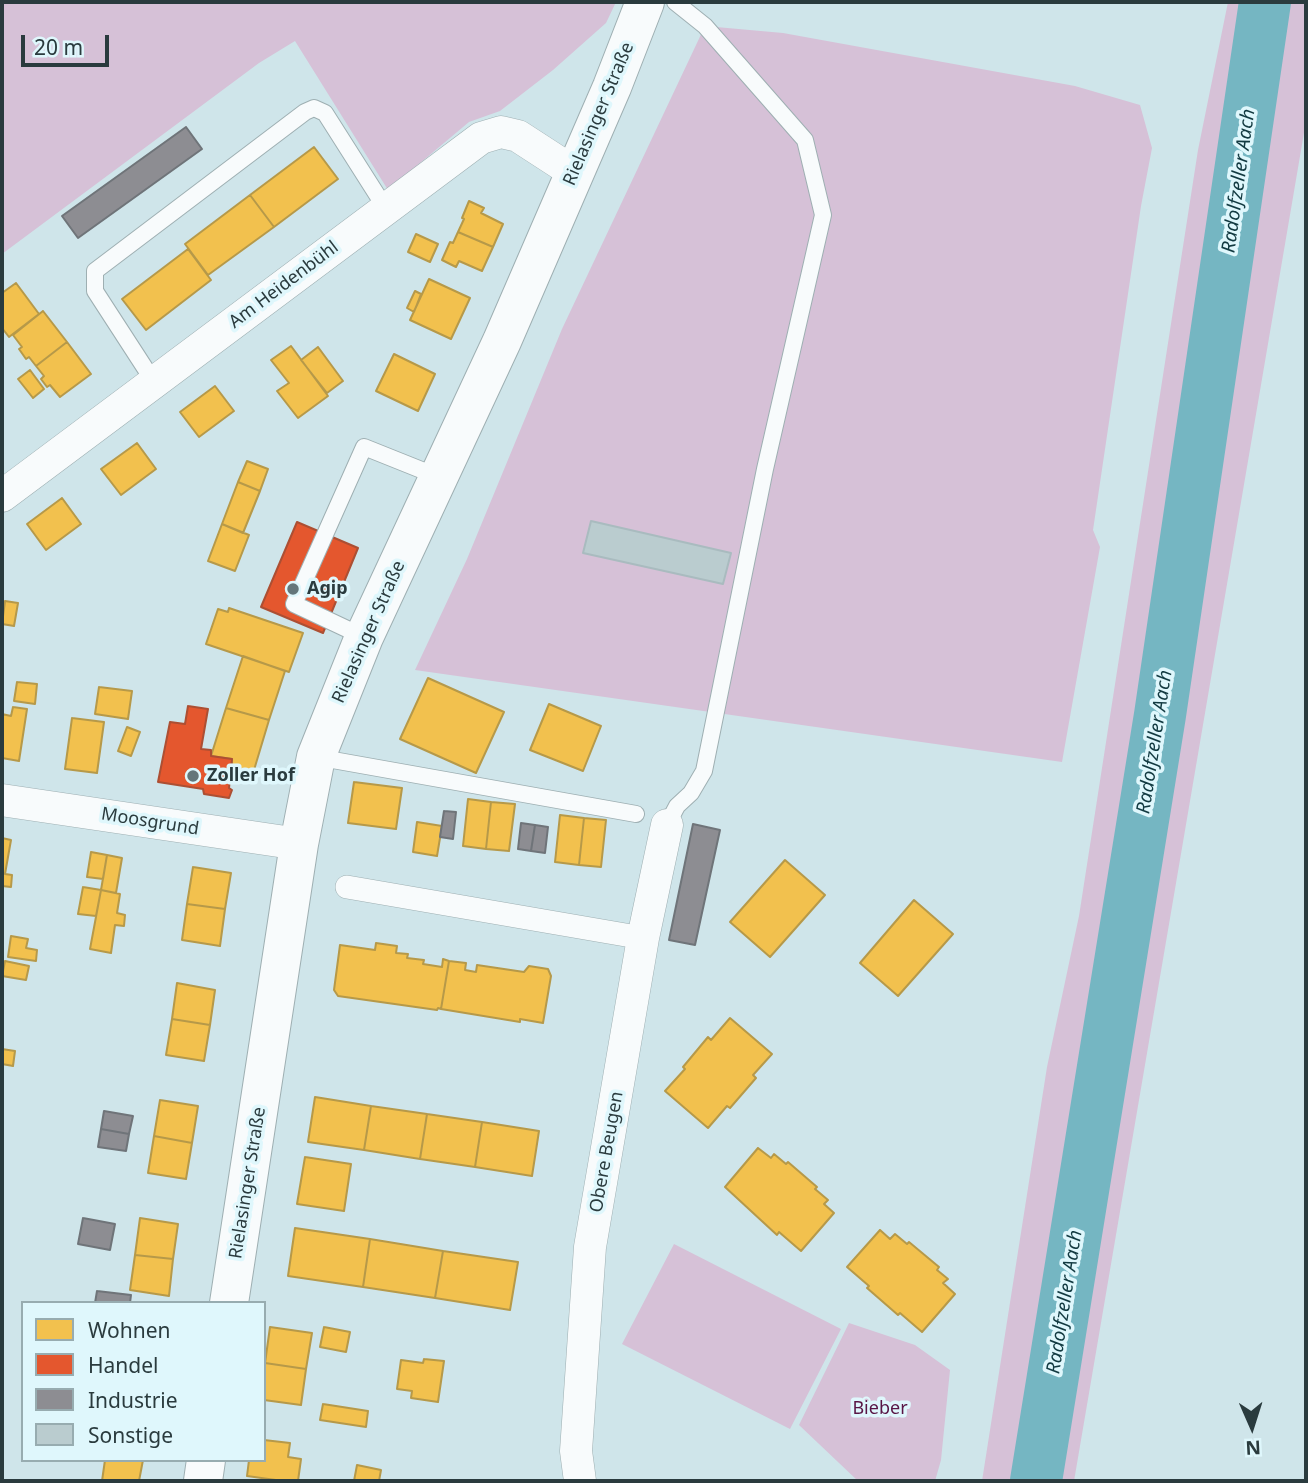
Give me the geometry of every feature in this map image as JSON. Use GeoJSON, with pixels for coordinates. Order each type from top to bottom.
{"type":"FeatureCollection","features":[{"type":"Feature","properties":{"kind":"main road","name":"Rielasinger Straße"},"geometry":{"type":"LineString","coordinates":[[229,1301],[299,844],[316,757],[364,637],[502,341],[612,87],[645,2]]}},
{"type":"Feature","properties":{"kind":"main road"},"geometry":{"type":"LineString","coordinates":[[203,1481],[206,1462]]}},
{"type":"Feature","properties":{"kind":"street","name":"Am Heidenbühl"},"geometry":{"type":"LineString","coordinates":[[2,496],[481,138],[501,132],[517,136],[575,173]]}},
{"type":"Feature","properties":{"kind":"street","name":"Moosgrund"},"geometry":{"type":"LineString","coordinates":[[2,800],[299,844]]}},
{"type":"Feature","properties":{"kind":"street","name":"Obere Beugen"},"geometry":{"type":"LineString","coordinates":[[580,1481],[576,1451],[590,1247],[643,938],[667,825]]}},
{"type":"Feature","properties":{"kind":"street"},"geometry":{"type":"LineString","coordinates":[[348,887],[643,938]]}},
{"type":"Feature","properties":{"kind":"lane"},"geometry":{"type":"LineString","coordinates":[[667,825],[677,806],[691,793],[704,771],[765,469],[822,215],[805,140],[705,26],[675,2]]}},
{"type":"Feature","properties":{"kind":"lane"},"geometry":{"type":"LineString","coordinates":[[154,382],[95,291],[96,271],[304,112],[314,108],[325,113],[386,209]]}},
{"type":"Feature","properties":{"kind":"lane"},"geometry":{"type":"LineString","coordinates":[[364,637],[294,604],[364,447],[439,477]]}},
{"type":"Feature","properties":{"kind":"lane"},"geometry":{"type":"LineString","coordinates":[[316,757],[636,814]]}},
{"type":"Feature","properties":{"kind":"green space"},"geometry":{"type":"Polygon","coordinates":[[[2,2],[616,2],[606,23],[553,70],[500,111],[469,122],[388,190],[295,41],[259,63],[2,254],[2,2]]]}},
{"type":"Feature","properties":{"kind":"green space"},"geometry":{"type":"Polygon","coordinates":[[[1228,2],[1306,2],[1306,121],[1074,1481],[982,1481],[1047,1067],[1079,916],[1198,150],[1228,2]]]}},
{"type":"Feature","properties":{"kind":"green space"},"geometry":{"type":"Polygon","coordinates":[[[705,26],[783,33],[1075,86],[1140,105],[1152,148],[1093,530],[1100,547],[1062,762],[415,670],[467,559],[562,329],[705,26]]]}},
{"type":"Feature","properties":{"kind":"green space"},"geometry":{"type":"Polygon","coordinates":[[[674,1244],[841,1329],[790,1429],[622,1344],[674,1244]]]}},
{"type":"Feature","properties":{"kind":"green space","name":"Bieber"},"geometry":{"type":"Polygon","coordinates":[[[849,1323],[915,1345],[950,1370],[941,1460],[935,1481],[858,1481],[799,1425],[849,1323]]]}},
{"type":"Feature","properties":{"kind":"building: Wohnen"},"geometry":{"type":"Polygon","coordinates":[[[314,147],[338,179],[274,227],[250,195],[314,147]]]}},
{"type":"Feature","properties":{"kind":"building: Wohnen"},"geometry":{"type":"Polygon","coordinates":[[[250,195],[274,227],[208,275],[185,244],[250,195]]]}},
{"type":"Feature","properties":{"kind":"building: Wohnen"},"geometry":{"type":"Polygon","coordinates":[[[469,201],[484,208],[481,213],[503,224],[493,247],[458,232],[469,201]]]}},
{"type":"Feature","properties":{"kind":"building: Wohnen"},"geometry":{"type":"Polygon","coordinates":[[[458,232],[493,247],[482,271],[459,261],[456,267],[442,260],[458,232]]]}},
{"type":"Feature","properties":{"kind":"building: Wohnen"},"geometry":{"type":"Polygon","coordinates":[[[416,234],[438,244],[430,262],[408,252],[416,234]]]}},
{"type":"Feature","properties":{"kind":"building: Wohnen"},"geometry":{"type":"Polygon","coordinates":[[[188,249],[211,280],[146,330],[122,299],[188,249]]]}},
{"type":"Feature","properties":{"kind":"building: Wohnen"},"geometry":{"type":"Polygon","coordinates":[[[429,279],[470,298],[451,339],[410,320],[429,279]]]}},
{"type":"Feature","properties":{"kind":"building: Wohnen"},"geometry":{"type":"Polygon","coordinates":[[[16,283],[39,314],[9,337],[2,328],[2,293],[16,283]]]}},
{"type":"Feature","properties":{"kind":"building: Wohnen"},"geometry":{"type":"Polygon","coordinates":[[[415,291],[421,294],[414,312],[407,308],[415,291]]]}},
{"type":"Feature","properties":{"kind":"building: Wohnen"},"geometry":{"type":"Polygon","coordinates":[[[43,311],[67,342],[36,366],[29,357],[26,359],[19,349],[22,347],[13,335],[43,311]]]}},
{"type":"Feature","properties":{"kind":"building: Wohnen"},"geometry":{"type":"Polygon","coordinates":[[[67,342],[91,374],[60,397],[50,385],[47,387],[41,379],[44,376],[36,366],[67,342]]]}},
{"type":"Feature","properties":{"kind":"building: Wohnen"},"geometry":{"type":"Polygon","coordinates":[[[291,346],[328,396],[298,418],[277,391],[289,383],[271,360],[291,346]]]}},
{"type":"Feature","properties":{"kind":"building: Wohnen"},"geometry":{"type":"Polygon","coordinates":[[[318,347],[343,381],[327,393],[301,360],[318,347]]]}},
{"type":"Feature","properties":{"kind":"building: Wohnen"},"geometry":{"type":"Polygon","coordinates":[[[394,354],[435,374],[418,411],[376,391],[394,354]]]}},
{"type":"Feature","properties":{"kind":"building: Wohnen"},"geometry":{"type":"Polygon","coordinates":[[[30,370],[44,389],[33,398],[18,379],[30,370]]]}},
{"type":"Feature","properties":{"kind":"building: Wohnen"},"geometry":{"type":"Polygon","coordinates":[[[215,386],[234,411],[199,437],[180,412],[215,386]]]}},
{"type":"Feature","properties":{"kind":"building: Wohnen"},"geometry":{"type":"Polygon","coordinates":[[[137,443],[156,469],[121,495],[101,469],[137,443]]]}},
{"type":"Feature","properties":{"kind":"building: Wohnen"},"geometry":{"type":"Polygon","coordinates":[[[247,461],[268,469],[260,491],[238,482],[247,461]]]}},
{"type":"Feature","properties":{"kind":"building: Wohnen"},"geometry":{"type":"Polygon","coordinates":[[[238,482],[260,491],[243,533],[222,524],[238,482]]]}},
{"type":"Feature","properties":{"kind":"building: Wohnen"},"geometry":{"type":"Polygon","coordinates":[[[62,498],[81,524],[46,550],[27,524],[62,498]]]}},
{"type":"Feature","properties":{"kind":"building: Wohnen"},"geometry":{"type":"Polygon","coordinates":[[[222,524],[249,535],[235,571],[208,561],[222,524]]]}},
{"type":"Feature","properties":{"kind":"building: Wohnen"},"geometry":{"type":"Polygon","coordinates":[[[5,601],[18,603],[14,626],[2,624],[5,601]]]}},
{"type":"Feature","properties":{"kind":"building: Wohnen"},"geometry":{"type":"Polygon","coordinates":[[[229,608],[303,633],[289,672],[206,644],[218,609],[228,612],[229,608]]]}},
{"type":"Feature","properties":{"kind":"building: Wohnen"},"geometry":{"type":"Polygon","coordinates":[[[243,656],[285,671],[269,720],[226,708],[243,656]]]}},
{"type":"Feature","properties":{"kind":"building: Wohnen"},"geometry":{"type":"Polygon","coordinates":[[[428,678],[504,712],[476,773],[400,739],[428,678]]]}},
{"type":"Feature","properties":{"kind":"building: Wohnen"},"geometry":{"type":"Polygon","coordinates":[[[17,682],[37,684],[35,704],[14,701],[17,682]]]}},
{"type":"Feature","properties":{"kind":"building: Wohnen"},"geometry":{"type":"Polygon","coordinates":[[[99,687],[132,691],[128,719],[95,714],[99,687]]]}},
{"type":"Feature","properties":{"kind":"building: Wohnen"},"geometry":{"type":"Polygon","coordinates":[[[549,704],[601,726],[583,771],[530,750],[549,704]]]}},
{"type":"Feature","properties":{"kind":"building: Wohnen"},"geometry":{"type":"Polygon","coordinates":[[[13,707],[27,709],[19,761],[2,758],[2,714],[11,716],[13,707]]]}},
{"type":"Feature","properties":{"kind":"building: Wohnen"},"geometry":{"type":"Polygon","coordinates":[[[226,708],[269,720],[254,770],[232,769],[232,759],[211,756],[226,708]]]}},
{"type":"Feature","properties":{"kind":"building: Wohnen"},"geometry":{"type":"Polygon","coordinates":[[[72,718],[104,722],[97,773],[65,769],[72,718]]]}},
{"type":"Feature","properties":{"kind":"building: Wohnen"},"geometry":{"type":"Polygon","coordinates":[[[127,727],[140,732],[131,756],[118,751],[127,727]]]}},
{"type":"Feature","properties":{"kind":"building: Wohnen"},"geometry":{"type":"Polygon","coordinates":[[[354,782],[402,788],[396,829],[348,823],[354,782]]]}},
{"type":"Feature","properties":{"kind":"building: Wohnen"},"geometry":{"type":"Polygon","coordinates":[[[468,799],[491,802],[486,849],[463,846],[468,799]]]}},
{"type":"Feature","properties":{"kind":"building: Wohnen"},"geometry":{"type":"Polygon","coordinates":[[[491,802],[515,804],[509,851],[486,849],[491,802]]]}},
{"type":"Feature","properties":{"kind":"building: Wohnen"},"geometry":{"type":"Polygon","coordinates":[[[560,815],[584,818],[579,865],[555,862],[560,815]]]}},
{"type":"Feature","properties":{"kind":"building: Wohnen"},"geometry":{"type":"Polygon","coordinates":[[[584,818],[606,820],[601,867],[579,865],[584,818]]]}},
{"type":"Feature","properties":{"kind":"building: Wohnen"},"geometry":{"type":"Polygon","coordinates":[[[417,822],[442,826],[437,856],[413,852],[417,822]]]}},
{"type":"Feature","properties":{"kind":"building: Wohnen"},"geometry":{"type":"Polygon","coordinates":[[[2,838],[11,840],[5,874],[12,875],[11,887],[2,886],[2,838]]]}},
{"type":"Feature","properties":{"kind":"building: Wohnen"},"geometry":{"type":"Polygon","coordinates":[[[91,852],[107,855],[103,879],[87,877],[91,852]]]}},
{"type":"Feature","properties":{"kind":"building: Wohnen"},"geometry":{"type":"Polygon","coordinates":[[[107,855],[122,858],[116,893],[101,890],[107,855]]]}},
{"type":"Feature","properties":{"kind":"building: Wohnen"},"geometry":{"type":"Polygon","coordinates":[[[785,860],[825,895],[770,957],[730,922],[785,860]]]}},
{"type":"Feature","properties":{"kind":"building: Wohnen"},"geometry":{"type":"Polygon","coordinates":[[[193,867],[231,873],[225,909],[187,904],[193,867]]]}},
{"type":"Feature","properties":{"kind":"building: Wohnen"},"geometry":{"type":"Polygon","coordinates":[[[83,887],[101,890],[96,916],[78,914],[83,887]]]}},
{"type":"Feature","properties":{"kind":"building: Wohnen"},"geometry":{"type":"Polygon","coordinates":[[[101,890],[120,894],[117,913],[125,915],[124,926],[115,925],[111,953],[90,949],[101,890]]]}},
{"type":"Feature","properties":{"kind":"building: Wohnen"},"geometry":{"type":"Polygon","coordinates":[[[914,900],[953,934],[898,996],[860,963],[914,900]]]}},
{"type":"Feature","properties":{"kind":"building: Wohnen"},"geometry":{"type":"Polygon","coordinates":[[[187,904],[225,909],[220,946],[182,940],[187,904]]]}},
{"type":"Feature","properties":{"kind":"building: Wohnen"},"geometry":{"type":"Polygon","coordinates":[[[11,936],[28,939],[26,948],[37,950],[36,961],[8,957],[11,936]]]}},
{"type":"Feature","properties":{"kind":"building: Wohnen"},"geometry":{"type":"Polygon","coordinates":[[[376,943],[397,946],[396,953],[408,954],[407,958],[424,960],[423,964],[442,967],[443,959],[449,961],[441,1009],[338,996],[334,990],[340,945],[375,950],[376,943]]]}},
{"type":"Feature","properties":{"kind":"building: Wohnen"},"geometry":{"type":"Polygon","coordinates":[[[5,961],[29,966],[26,980],[2,976],[5,961]]]}},
{"type":"Feature","properties":{"kind":"building: Wohnen"},"geometry":{"type":"Polygon","coordinates":[[[449,961],[466,963],[465,970],[476,972],[477,965],[524,972],[529,966],[548,969],[551,976],[543,1023],[520,1019],[520,1022],[441,1009],[449,961]]]}},
{"type":"Feature","properties":{"kind":"building: Wohnen"},"geometry":{"type":"Polygon","coordinates":[[[177,983],[215,990],[210,1025],[172,1019],[177,983]]]}},
{"type":"Feature","properties":{"kind":"building: Wohnen"},"geometry":{"type":"Polygon","coordinates":[[[730,1018],[772,1054],[753,1075],[756,1078],[708,1128],[665,1091],[708,1037],[711,1040],[730,1018]]]}},
{"type":"Feature","properties":{"kind":"building: Wohnen"},"geometry":{"type":"Polygon","coordinates":[[[172,1019],[210,1025],[204,1061],[166,1055],[172,1019]]]}},
{"type":"Feature","properties":{"kind":"building: Wohnen"},"geometry":{"type":"Polygon","coordinates":[[[2,1049],[15,1051],[13,1066],[2,1064],[2,1049]]]}},
{"type":"Feature","properties":{"kind":"building: Wohnen"},"geometry":{"type":"Polygon","coordinates":[[[315,1097],[371,1106],[364,1150],[308,1142],[315,1097]]]}},
{"type":"Feature","properties":{"kind":"building: Wohnen"},"geometry":{"type":"Polygon","coordinates":[[[160,1100],[198,1106],[192,1143],[154,1136],[160,1100]]]}},
{"type":"Feature","properties":{"kind":"building: Wohnen"},"geometry":{"type":"Polygon","coordinates":[[[371,1106],[427,1114],[420,1159],[364,1150],[371,1106]]]}},
{"type":"Feature","properties":{"kind":"building: Wohnen"},"geometry":{"type":"Polygon","coordinates":[[[427,1114],[482,1122],[475,1167],[420,1159],[427,1114]]]}},
{"type":"Feature","properties":{"kind":"building: Wohnen"},"geometry":{"type":"Polygon","coordinates":[[[482,1122],[539,1131],[532,1176],[475,1167],[482,1122]]]}},
{"type":"Feature","properties":{"kind":"building: Wohnen"},"geometry":{"type":"Polygon","coordinates":[[[154,1136],[192,1143],[186,1179],[148,1173],[154,1136]]]}},
{"type":"Feature","properties":{"kind":"building: Wohnen"},"geometry":{"type":"Polygon","coordinates":[[[758,1148],[771,1158],[774,1154],[786,1164],[788,1162],[817,1187],[815,1189],[828,1200],[824,1204],[834,1213],[801,1251],[779,1232],[777,1235],[725,1187],[758,1148]]]}},
{"type":"Feature","properties":{"kind":"building: Wohnen"},"geometry":{"type":"Polygon","coordinates":[[[305,1157],[351,1164],[344,1211],[297,1204],[305,1157]]]}},
{"type":"Feature","properties":{"kind":"building: Wohnen"},"geometry":{"type":"Polygon","coordinates":[[[140,1218],[178,1224],[173,1259],[135,1255],[140,1218]]]}},
{"type":"Feature","properties":{"kind":"building: Wohnen"},"geometry":{"type":"Polygon","coordinates":[[[295,1228],[370,1239],[363,1287],[288,1276],[295,1228]]]}},
{"type":"Feature","properties":{"kind":"building: Wohnen"},"geometry":{"type":"Polygon","coordinates":[[[880,1230],[890,1239],[895,1234],[907,1244],[909,1242],[939,1267],[937,1270],[948,1279],[943,1283],[955,1294],[922,1332],[900,1313],[898,1315],[847,1267],[880,1230]]]}},
{"type":"Feature","properties":{"kind":"building: Wohnen"},"geometry":{"type":"Polygon","coordinates":[[[370,1239],[443,1251],[435,1298],[363,1287],[370,1239]]]}},
{"type":"Feature","properties":{"kind":"building: Wohnen"},"geometry":{"type":"Polygon","coordinates":[[[443,1251],[518,1262],[510,1310],[435,1298],[443,1251]]]}},
{"type":"Feature","properties":{"kind":"building: Wohnen"},"geometry":{"type":"Polygon","coordinates":[[[135,1255],[173,1259],[169,1296],[130,1290],[135,1255]]]}},
{"type":"Feature","properties":{"kind":"building: Wohnen"},"geometry":{"type":"Polygon","coordinates":[[[270,1327],[312,1333],[306,1369],[266,1363],[270,1327]]]}},
{"type":"Feature","properties":{"kind":"building: Wohnen"},"geometry":{"type":"Polygon","coordinates":[[[324,1327],[350,1332],[346,1352],[320,1347],[324,1327]]]}},
{"type":"Feature","properties":{"kind":"building: Wohnen"},"geometry":{"type":"Polygon","coordinates":[[[424,1359],[444,1361],[438,1402],[411,1398],[412,1391],[397,1389],[401,1360],[423,1363],[424,1359]]]}},
{"type":"Feature","properties":{"kind":"building: Wohnen"},"geometry":{"type":"Polygon","coordinates":[[[266,1363],[306,1369],[301,1405],[266,1400],[266,1363]]]}},
{"type":"Feature","properties":{"kind":"building: Wohnen"},"geometry":{"type":"Polygon","coordinates":[[[323,1404],[368,1411],[366,1427],[320,1420],[323,1404]]]}},
{"type":"Feature","properties":{"kind":"building: Wohnen"},"geometry":{"type":"Polygon","coordinates":[[[266,1440],[290,1443],[288,1457],[301,1459],[298,1481],[247,1476],[249,1462],[266,1462],[266,1440]]]}},
{"type":"Feature","properties":{"kind":"building: Wohnen"},"geometry":{"type":"Polygon","coordinates":[[[105,1462],[143,1462],[139,1481],[102,1481],[105,1462]]]}},
{"type":"Feature","properties":{"kind":"building: Wohnen"},"geometry":{"type":"Polygon","coordinates":[[[357,1465],[381,1470],[379,1481],[354,1481],[357,1465]]]}},
{"type":"Feature","properties":{"kind":"building: Handel"},"geometry":{"type":"Polygon","coordinates":[[[297,522],[358,548],[323,633],[261,607],[297,522]]]}},
{"type":"Feature","properties":{"kind":"building: Handel"},"geometry":{"type":"Polygon","coordinates":[[[188,706],[208,709],[201,749],[211,750],[211,756],[232,759],[229,788],[232,790],[229,798],[204,794],[203,789],[158,782],[170,722],[185,724],[188,706]]]}},
{"type":"Feature","properties":{"kind":"building: Industrie"},"geometry":{"type":"Polygon","coordinates":[[[186,127],[202,149],[78,238],[62,216],[186,127]]]}},
{"type":"Feature","properties":{"kind":"building: Industrie"},"geometry":{"type":"Polygon","coordinates":[[[444,811],[456,812],[453,839],[440,837],[444,811]]]}},
{"type":"Feature","properties":{"kind":"building: Industrie"},"geometry":{"type":"Polygon","coordinates":[[[521,823],[535,825],[531,851],[518,849],[521,823]]]}},
{"type":"Feature","properties":{"kind":"building: Industrie"},"geometry":{"type":"Polygon","coordinates":[[[693,824],[720,830],[695,945],[669,940],[693,824]]]}},
{"type":"Feature","properties":{"kind":"building: Industrie"},"geometry":{"type":"Polygon","coordinates":[[[535,825],[548,827],[545,853],[531,851],[535,825]]]}},
{"type":"Feature","properties":{"kind":"building: Industrie"},"geometry":{"type":"Polygon","coordinates":[[[104,1111],[133,1116],[129,1134],[101,1129],[104,1111]]]}},
{"type":"Feature","properties":{"kind":"building: Industrie"},"geometry":{"type":"Polygon","coordinates":[[[101,1129],[129,1134],[126,1151],[98,1147],[101,1129]]]}},
{"type":"Feature","properties":{"kind":"building: Industrie"},"geometry":{"type":"Polygon","coordinates":[[[83,1218],[115,1224],[110,1250],[78,1244],[83,1218]]]}},
{"type":"Feature","properties":{"kind":"building: Industrie"},"geometry":{"type":"Polygon","coordinates":[[[97,1291],[131,1295],[130,1301],[95,1301],[97,1291]]]}},
{"type":"Feature","properties":{"kind":"building: Sonstige"},"geometry":{"type":"Polygon","coordinates":[[[591,521],[731,553],[723,584],[583,553],[591,521]]]}},
{"type":"Feature","properties":{"kind":"waterway","name":"Radolfzeller Aach"},"geometry":{"type":"LineString","coordinates":[[1036,1481],[1160,715],[1265,2]]}},
{"type":"Feature","properties":{"kind":"place","name":"Agip"},"geometry":{"type":"Point","coordinates":[293,589]}},
{"type":"Feature","properties":{"kind":"place","name":"Zoller Hof"},"geometry":{"type":"Point","coordinates":[193,776]}}]}
